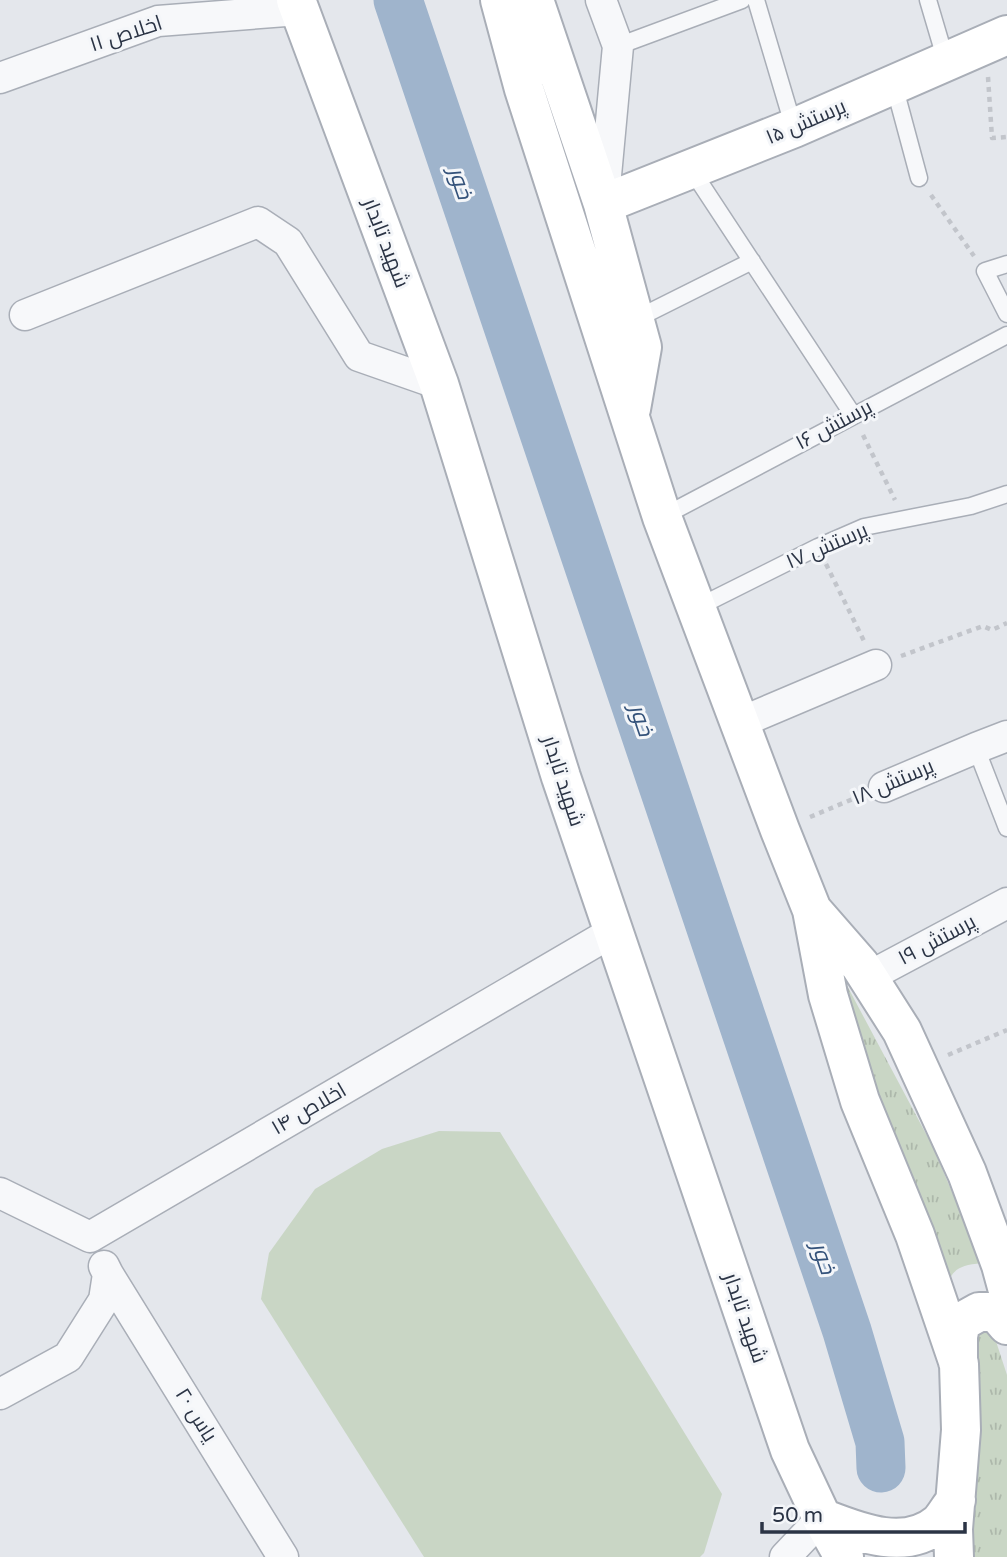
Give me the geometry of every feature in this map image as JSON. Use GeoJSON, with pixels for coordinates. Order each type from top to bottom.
{"type":"FeatureCollection","features":[{"type":"Feature","properties":{"kind":"street"},"geometry":{"type":"LineString","coordinates":[[500,0],[524,89],[662,517],[812,910],[828,995],[860,1101],[915,1236],[958,1364]]}},
{"type":"Feature","properties":{"kind":"street"},"geometry":{"type":"LineString","coordinates":[[534,0],[603,204],[642,347],[629,415]]}},
{"type":"Feature","properties":{"kind":"street"},"geometry":{"type":"LineString","coordinates":[[601,0],[618,46],[603,204]]}},
{"type":"Feature","properties":{"kind":"street","name":"اخلاص ۱۱"},"geometry":{"type":"LineString","coordinates":[[0,78],[158,21],[298,5]]}},
{"type":"Feature","properties":{"kind":"street","name":"شهید تابدار"},"geometry":{"type":"LineString","coordinates":[[298,5],[439,384],[561,777],[790,1450],[842,1554]]}},
{"type":"Feature","properties":{"kind":"street","name":"پرستش ۱۵"},"geometry":{"type":"LineString","coordinates":[[603,204],[794,128],[996,40]]}},
{"type":"Feature","properties":{"kind":"street"},"geometry":{"type":"LineString","coordinates":[[25,315],[258,222],[288,242],[359,356],[439,384]]}},
{"type":"Feature","properties":{"kind":"street"},"geometry":{"type":"LineString","coordinates":[[739,723],[876,665]]}},
{"type":"Feature","properties":{"kind":"street","name":"پرستش ۱۸"},"geometry":{"type":"LineString","coordinates":[[884,787],[1007,736]]}},
{"type":"Feature","properties":{"kind":"street","name":"پرستش ۱۹"},"geometry":{"type":"LineString","coordinates":[[868,977],[1007,903]]}},
{"type":"Feature","properties":{"kind":"street"},"geometry":{"type":"LineString","coordinates":[[812,910],[860,965],[901,1031],[967,1173],[1007,1287]]}},
{"type":"Feature","properties":{"kind":"street","name":"اخلاص ۱۴"},"geometry":{"type":"LineString","coordinates":[[90,1237],[614,931]]}},
{"type":"Feature","properties":{"kind":"street"},"geometry":{"type":"LineString","coordinates":[[0,1193],[90,1237]]}},
{"type":"Feature","properties":{"kind":"street","name":"یاس ۲۰"},"geometry":{"type":"LineString","coordinates":[[90,1237],[108,1274],[283,1557]]}},
{"type":"Feature","properties":{"kind":"street"},"geometry":{"type":"LineString","coordinates":[[0,1395],[68,1357],[104,1300],[108,1274]]}},
{"type":"Feature","properties":{"kind":"street"},"geometry":{"type":"LineString","coordinates":[[954,1557],[953,1529],[961,1430],[958,1336],[961,1322],[979,1312],[996,1312],[1007,1325]]}},
{"type":"Feature","properties":{"kind":"street"},"geometry":{"type":"LineString","coordinates":[[785,1557],[822,1518],[884,1538],[915,1537],[940,1523],[956,1500]]}},
{"type":"Feature","properties":{"kind":"lane"},"geometry":{"type":"LineString","coordinates":[[618,46],[742,0]]}},
{"type":"Feature","properties":{"kind":"lane"},"geometry":{"type":"LineString","coordinates":[[756,0],[794,128]]}},
{"type":"Feature","properties":{"kind":"lane"},"geometry":{"type":"LineString","coordinates":[[928,0],[947,62]]}},
{"type":"Feature","properties":{"kind":"lane"},"geometry":{"type":"LineString","coordinates":[[894,85],[919,178]]}},
{"type":"Feature","properties":{"kind":"lane"},"geometry":{"type":"LineString","coordinates":[[691,169],[853,415]]}},
{"type":"Feature","properties":{"kind":"lane"},"geometry":{"type":"LineString","coordinates":[[634,320],[752,261]]}},
{"type":"Feature","properties":{"kind":"lane"},"geometry":{"type":"LineString","coordinates":[[1007,264],[985,271],[1007,314]]}},
{"type":"Feature","properties":{"kind":"lane","name":"پرستش ۱۶"},"geometry":{"type":"LineString","coordinates":[[662,517],[1007,335]]}},
{"type":"Feature","properties":{"kind":"lane","name":"پرستش ۱۷"},"geometry":{"type":"LineString","coordinates":[[696,608],[864,527],[971,506],[1007,494]]}},
{"type":"Feature","properties":{"kind":"lane"},"geometry":{"type":"LineString","coordinates":[[976,748],[1007,828]]}},
{"type":"Feature","properties":{"kind":"path"},"geometry":{"type":"LineString","coordinates":[[996,40],[992,138],[1007,137]]}},
{"type":"Feature","properties":{"kind":"path"},"geometry":{"type":"LineString","coordinates":[[919,178],[985,271]]}},
{"type":"Feature","properties":{"kind":"path"},"geometry":{"type":"LineString","coordinates":[[853,415],[905,519]]}},
{"type":"Feature","properties":{"kind":"path"},"geometry":{"type":"LineString","coordinates":[[818,547],[876,665],[984,626],[992,630],[1007,623]]}},
{"type":"Feature","properties":{"kind":"path","name":"پرستش ۱۸"},"geometry":{"type":"LineString","coordinates":[[780,830],[884,787]]}},
{"type":"Feature","properties":{"kind":"path"},"geometry":{"type":"LineString","coordinates":[[919,1069],[1007,1030]]}},
{"type":"Feature","properties":{"kind":"green space"},"geometry":{"type":"Polygon","coordinates":[[[836,965],[933,1147],[982,1263],[956,1270],[943,1293],[836,965]]]}},
{"type":"Feature","properties":{"kind":"green space"},"geometry":{"type":"Polygon","coordinates":[[[439,1131],[500,1132],[722,1494],[704,1553],[700,1557],[424,1557],[261,1299],[269,1253],[315,1189],[382,1149],[439,1131]]]}},
{"type":"Feature","properties":{"kind":"green space"},"geometry":{"type":"Polygon","coordinates":[[[972,1329],[992,1329],[1007,1375],[1007,1557],[972,1557],[980,1387],[972,1329]]]}},
{"type":"Feature","properties":{"kind":"waterway","name":"خور"},"geometry":{"type":"LineString","coordinates":[[398,0],[847,1331],[880,1442],[881,1468]]}}]}
